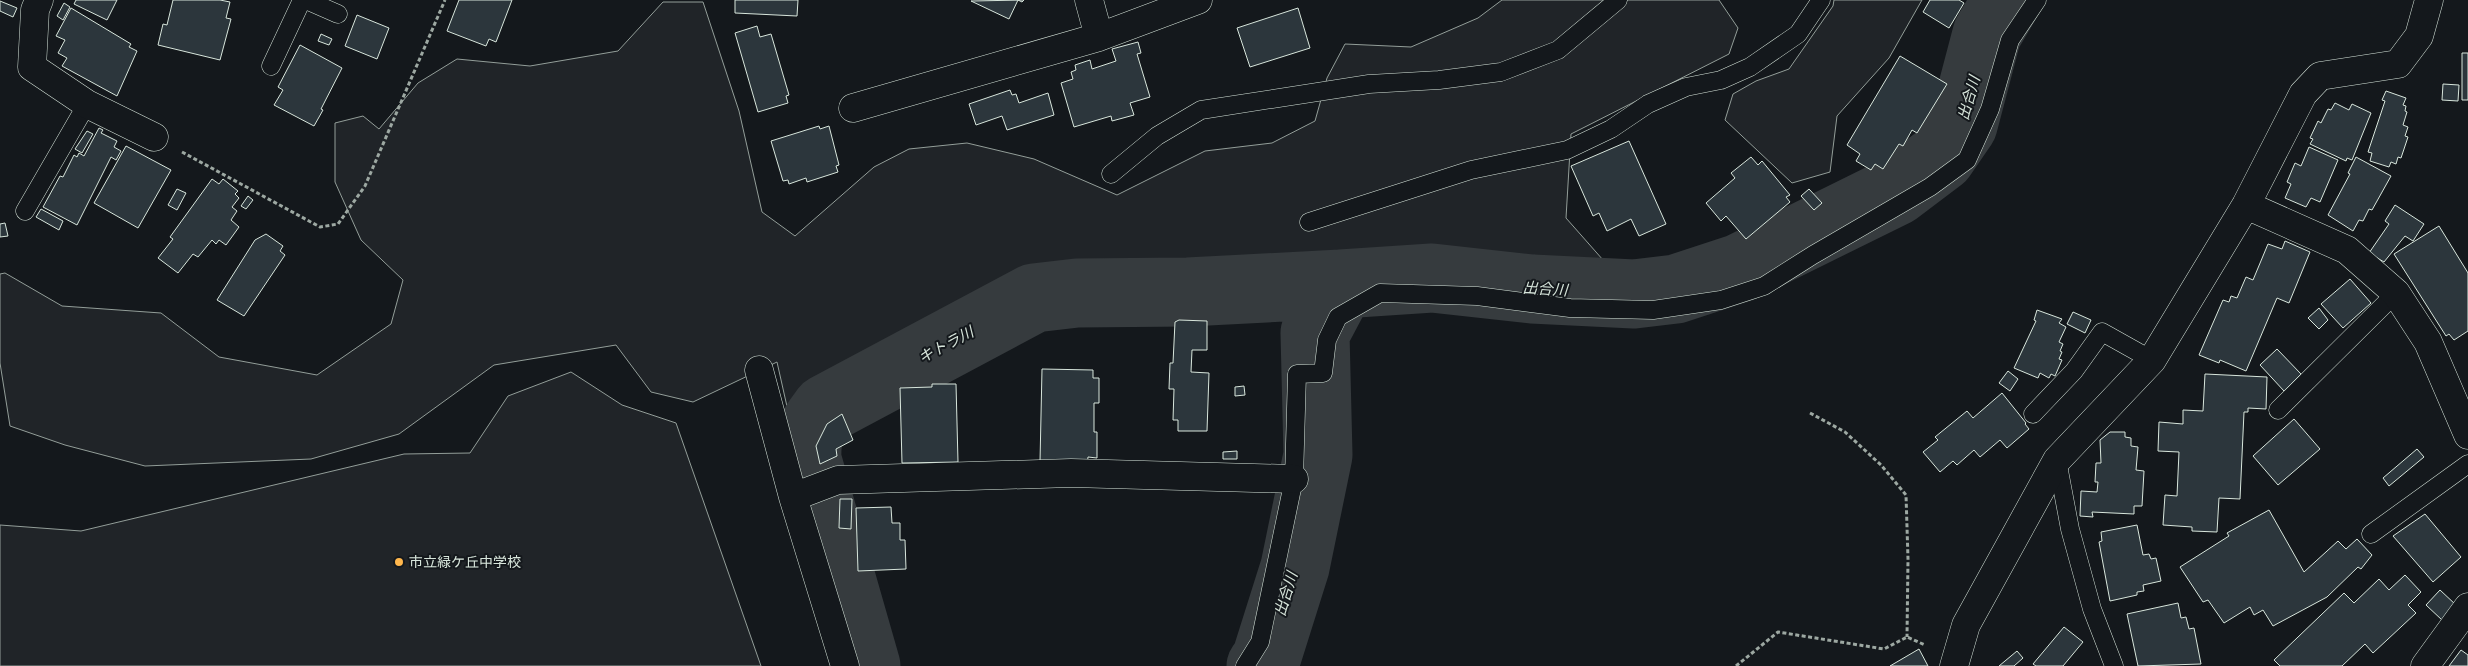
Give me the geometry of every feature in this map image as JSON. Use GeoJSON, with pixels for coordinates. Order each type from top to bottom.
{"type":"FeatureCollection","features":[{"type":"Feature","properties":{"kind":"street"},"geometry":{"type":"LineString","coordinates":[[38,0],[35,10],[32,67],[87,104],[154,138]]}},
{"type":"Feature","properties":{"kind":"street"},"geometry":{"type":"LineString","coordinates":[[1089,0],[1099,38]]}},
{"type":"Feature","properties":{"kind":"street"},"geometry":{"type":"LineString","coordinates":[[853,108],[1099,38],[1198,0]]}},
{"type":"Feature","properties":{"kind":"street"},"geometry":{"type":"LineString","coordinates":[[1955,663],[1966,626],[2057,460],[2152,360],[2246,205],[2303,94],[2320,76],[2398,64],[2419,36],[2429,0]]}},
{"type":"Feature","properties":{"kind":"street"},"geometry":{"type":"LineString","coordinates":[[2246,205],[2347,250],[2396,293],[2428,342],[2468,435]]}},
{"type":"Feature","properties":{"kind":"street"},"geometry":{"type":"LineString","coordinates":[[759,370],[793,497],[845,666]]}},
{"type":"Feature","properties":{"kind":"street"},"geometry":{"type":"LineString","coordinates":[[793,497],[838,480],[1070,473],[1294,479]]}},
{"type":"Feature","properties":{"kind":"street"},"geometry":{"type":"LineString","coordinates":[[2425,666],[2468,607]]}},
{"type":"Feature","properties":{"kind":"lane"},"geometry":{"type":"LineString","coordinates":[[271,66],[302,0]]}},
{"type":"Feature","properties":{"kind":"lane"},"geometry":{"type":"LineString","coordinates":[[306,0],[338,14]]}},
{"type":"Feature","properties":{"kind":"lane"},"geometry":{"type":"LineString","coordinates":[[1111,174],[1157,136],[1201,110],[1369,84],[1438,80],[1501,72],[1558,50],[1618,0]]}},
{"type":"Feature","properties":{"kind":"lane"},"geometry":{"type":"LineString","coordinates":[[1309,222],[1471,170],[1568,150],[1610,129],[1648,104],[1686,87],[1721,80],[1750,67],[1798,34],[1821,0]]}},
{"type":"Feature","properties":{"kind":"lane"},"geometry":{"type":"LineString","coordinates":[[1245,666],[1260,642],[1294,479],[1297,374],[1323,373],[1327,340],[1338,317],[1380,293],[1477,296],[1570,308],[1653,310],[1721,300],[1764,286],[1813,255],[1930,187],[1967,160],[1990,108],[2010,40],[2037,0]]}},
{"type":"Feature","properties":{"kind":"lane"},"geometry":{"type":"LineString","coordinates":[[25,211],[87,104]]}},
{"type":"Feature","properties":{"kind":"lane"},"geometry":{"type":"LineString","coordinates":[[2278,410],[2396,293]]}},
{"type":"Feature","properties":{"kind":"lane"},"geometry":{"type":"LineString","coordinates":[[2033,414],[2074,371],[2102,332],[2152,360]]}},
{"type":"Feature","properties":{"kind":"lane"},"geometry":{"type":"LineString","coordinates":[[2057,460],[2070,529],[2092,609],[2114,666]]}},
{"type":"Feature","properties":{"kind":"lane"},"geometry":{"type":"LineString","coordinates":[[2371,534],[2468,464]]}},
{"type":"Feature","properties":{"kind":"path"},"geometry":{"type":"LineString","coordinates":[[154,138],[320,227],[338,224],[365,186],[445,0]]}},
{"type":"Feature","properties":{"kind":"path"},"geometry":{"type":"LineString","coordinates":[[1810,413],[1845,432],[1881,465],[1906,495],[1908,559],[1907,637]]}},
{"type":"Feature","properties":{"kind":"path"},"geometry":{"type":"LineString","coordinates":[[1736,666],[1778,632],[1884,649],[1907,637]]}},
{"type":"Feature","properties":{"kind":"path"},"geometry":{"type":"LineString","coordinates":[[1907,637],[1955,663]]}},
{"type":"Feature","properties":{"kind":"shaded area"},"geometry":{"type":"Polygon","coordinates":[[[1502,0],[1719,0],[1738,28],[1729,54],[1571,134],[1566,218],[1611,269],[1396,266],[1037,281],[910,339],[788,411],[777,362],[693,402],[651,392],[616,345],[494,365],[399,434],[311,459],[145,466],[65,445],[10,426],[0,363],[0,274],[5,273],[62,306],[161,313],[219,357],[317,375],[391,324],[403,280],[361,240],[335,182],[335,123],[363,116],[379,129],[418,83],[457,59],[530,66],[618,51],[663,2],[703,2],[739,111],[762,212],[795,236],[874,167],[909,149],[967,143],[1034,159],[1117,195],[1205,151],[1272,143],[1315,121],[1327,78],[1345,44],[1411,47],[1478,18],[1502,0]]]}},
{"type":"Feature","properties":{"kind":"shaded area"},"geometry":{"type":"Polygon","coordinates":[[[1834,0],[1922,0],[1889,58],[1837,116],[1830,172],[1792,183],[1725,120],[1733,94],[1756,81],[1789,69],[1833,6],[1834,0]]]}},
{"type":"Feature","properties":{"kind":"shaded area","name":"市立緑ケ丘中学校"},"geometry":{"type":"Polygon","coordinates":[[[571,372],[622,405],[676,423],[761,666],[0,666],[0,525],[81,531],[404,454],[470,453],[508,396],[571,372]]]}},
{"type":"Feature","properties":{"kind":"building"},"geometry":{"type":"Polygon","coordinates":[[[76,0],[117,0],[107,20],[74,4],[76,0]]]}},
{"type":"Feature","properties":{"kind":"building"},"geometry":{"type":"Polygon","coordinates":[[[173,0],[220,0],[230,2],[226,18],[231,19],[220,60],[158,45],[163,24],[167,25],[173,0]]]}},
{"type":"Feature","properties":{"kind":"building"},"geometry":{"type":"Polygon","coordinates":[[[459,0],[512,0],[496,42],[489,39],[486,46],[447,31],[459,0]]]}},
{"type":"Feature","properties":{"kind":"building"},"geometry":{"type":"Polygon","coordinates":[[[735,0],[798,0],[797,16],[735,13],[735,0]]]}},
{"type":"Feature","properties":{"kind":"building"},"geometry":{"type":"Polygon","coordinates":[[[1018,0],[1009,19],[971,1],[1018,0]]]}},
{"type":"Feature","properties":{"kind":"building"},"geometry":{"type":"Polygon","coordinates":[[[1930,0],[1959,0],[1964,3],[1949,28],[1923,12],[1930,0]]]}},
{"type":"Feature","properties":{"kind":"building"},"geometry":{"type":"Polygon","coordinates":[[[0,1],[17,8],[13,17],[0,11],[0,1]]]}},
{"type":"Feature","properties":{"kind":"building"},"geometry":{"type":"Polygon","coordinates":[[[64,3],[70,7],[63,20],[57,16],[64,3]]]}},
{"type":"Feature","properties":{"kind":"building"},"geometry":{"type":"Polygon","coordinates":[[[71,8],[131,44],[129,47],[137,51],[117,96],[62,66],[67,58],[58,53],[65,40],[56,36],[71,8]]]}},
{"type":"Feature","properties":{"kind":"building"},"geometry":{"type":"Polygon","coordinates":[[[1298,8],[1310,48],[1250,67],[1237,28],[1298,8]]]}},
{"type":"Feature","properties":{"kind":"building"},"geometry":{"type":"Polygon","coordinates":[[[357,15],[389,28],[377,59],[345,46],[357,15]]]}},
{"type":"Feature","properties":{"kind":"building"},"geometry":{"type":"Polygon","coordinates":[[[757,26],[760,37],[771,34],[789,95],[786,96],[788,103],[758,112],[735,33],[757,26]]]}},
{"type":"Feature","properties":{"kind":"building"},"geometry":{"type":"Polygon","coordinates":[[[321,34],[332,39],[329,45],[318,41],[321,34]]]}},
{"type":"Feature","properties":{"kind":"building"},"geometry":{"type":"Polygon","coordinates":[[[1138,42],[1141,53],[1137,54],[1150,97],[1130,103],[1134,115],[1112,121],[1111,116],[1074,127],[1061,83],[1073,79],[1071,72],[1076,70],[1075,65],[1090,60],[1092,69],[1116,61],[1112,49],[1138,42]]]}},
{"type":"Feature","properties":{"kind":"building"},"geometry":{"type":"Polygon","coordinates":[[[300,45],[342,68],[314,126],[274,105],[283,90],[278,87],[300,45]]]}},
{"type":"Feature","properties":{"kind":"building"},"geometry":{"type":"Polygon","coordinates":[[[2462,53],[2468,53],[2468,100],[2462,100],[2462,53]]]}},
{"type":"Feature","properties":{"kind":"building"},"geometry":{"type":"Polygon","coordinates":[[[1900,56],[1947,84],[1917,133],[1912,130],[1903,146],[1899,144],[1883,169],[1875,164],[1871,170],[1856,161],[1860,154],[1847,145],[1900,56]]]}},
{"type":"Feature","properties":{"kind":"building"},"geometry":{"type":"Polygon","coordinates":[[[2443,84],[2459,85],[2458,101],[2442,100],[2443,84]]]}},
{"type":"Feature","properties":{"kind":"building"},"geometry":{"type":"Polygon","coordinates":[[[1010,90],[1012,95],[1016,94],[1019,103],[1048,93],[1054,115],[1007,130],[1002,116],[976,125],[969,104],[1010,90]]]}},
{"type":"Feature","properties":{"kind":"building"},"geometry":{"type":"Polygon","coordinates":[[[2386,91],[2406,98],[2403,105],[2406,106],[2405,111],[2407,112],[2403,125],[2408,127],[2405,136],[2408,137],[2401,158],[2398,157],[2396,164],[2391,162],[2389,167],[2370,161],[2372,153],[2368,152],[2385,101],[2382,100],[2386,91]]]}},
{"type":"Feature","properties":{"kind":"building"},"geometry":{"type":"Polygon","coordinates":[[[2335,103],[2349,110],[2352,104],[2371,113],[2352,160],[2347,158],[2346,161],[2310,144],[2313,139],[2310,138],[2318,121],[2321,123],[2328,109],[2331,110],[2335,103]]]}},
{"type":"Feature","properties":{"kind":"building"},"geometry":{"type":"Polygon","coordinates":[[[819,126],[820,129],[829,126],[839,165],[836,166],[838,172],[807,182],[806,178],[789,184],[788,180],[783,181],[771,141],[819,126]]]}},
{"type":"Feature","properties":{"kind":"building"},"geometry":{"type":"Polygon","coordinates":[[[99,128],[103,130],[101,133],[117,141],[114,147],[121,151],[116,160],[111,157],[77,225],[43,207],[60,176],[63,177],[74,155],[77,157],[79,153],[84,156],[99,128]]]}},
{"type":"Feature","properties":{"kind":"building"},"geometry":{"type":"Polygon","coordinates":[[[87,131],[93,134],[82,153],[75,149],[87,131]]]}},
{"type":"Feature","properties":{"kind":"building"},"geometry":{"type":"Polygon","coordinates":[[[1629,141],[1666,224],[1639,236],[1631,219],[1607,231],[1599,213],[1593,216],[1571,166],[1629,141]]]}},
{"type":"Feature","properties":{"kind":"building"},"geometry":{"type":"Polygon","coordinates":[[[126,146],[171,170],[138,228],[94,203],[126,146]]]}},
{"type":"Feature","properties":{"kind":"building"},"geometry":{"type":"Polygon","coordinates":[[[2309,147],[2338,160],[2320,202],[2311,198],[2306,207],[2285,198],[2291,184],[2287,182],[2295,163],[2301,166],[2309,147]]]}},
{"type":"Feature","properties":{"kind":"building"},"geometry":{"type":"Polygon","coordinates":[[[1751,157],[1758,165],[1762,161],[1790,195],[1786,197],[1790,202],[1746,239],[1726,216],[1721,221],[1706,203],[1735,178],[1731,173],[1751,157]]]}},
{"type":"Feature","properties":{"kind":"building"},"geometry":{"type":"Polygon","coordinates":[[[2356,157],[2391,176],[2372,210],[2369,209],[2363,221],[2359,220],[2353,231],[2328,215],[2350,174],[2348,173],[2356,157]]]}},
{"type":"Feature","properties":{"kind":"building"},"geometry":{"type":"Polygon","coordinates":[[[212,179],[219,184],[223,179],[238,191],[235,194],[239,198],[232,207],[237,211],[231,220],[239,227],[226,245],[219,240],[216,244],[212,240],[198,257],[193,254],[178,273],[158,258],[173,239],[170,237],[212,179]]]}},
{"type":"Feature","properties":{"kind":"building"},"geometry":{"type":"Polygon","coordinates":[[[177,189],[186,193],[177,210],[168,205],[177,189]]]}},
{"type":"Feature","properties":{"kind":"building"},"geometry":{"type":"Polygon","coordinates":[[[1809,189],[1822,203],[1814,210],[1801,196],[1809,189]]]}},
{"type":"Feature","properties":{"kind":"building"},"geometry":{"type":"Polygon","coordinates":[[[248,196],[253,200],[246,209],[241,206],[248,196]]]}},
{"type":"Feature","properties":{"kind":"building"},"geometry":{"type":"Polygon","coordinates":[[[2395,205],[2424,224],[2413,241],[2405,236],[2384,262],[2369,253],[2389,224],[2385,221],[2395,205]]]}},
{"type":"Feature","properties":{"kind":"building"},"geometry":{"type":"Polygon","coordinates":[[[41,209],[63,221],[59,230],[36,217],[41,209]]]}},
{"type":"Feature","properties":{"kind":"building"},"geometry":{"type":"Polygon","coordinates":[[[5,223],[8,236],[0,237],[0,224],[5,223]]]}},
{"type":"Feature","properties":{"kind":"building"},"geometry":{"type":"Polygon","coordinates":[[[2439,226],[2468,273],[2468,331],[2454,340],[2449,334],[2446,336],[2394,254],[2439,226]]]}},
{"type":"Feature","properties":{"kind":"building"},"geometry":{"type":"Polygon","coordinates":[[[266,234],[283,246],[280,251],[285,255],[244,316],[217,300],[255,240],[266,234]]]}},
{"type":"Feature","properties":{"kind":"building"},"geometry":{"type":"Polygon","coordinates":[[[2285,241],[2310,252],[2289,303],[2277,298],[2246,371],[2220,360],[2219,363],[2199,355],[2223,300],[2229,302],[2231,296],[2237,298],[2246,277],[2253,280],[2268,244],[2282,249],[2285,241]]]}},
{"type":"Feature","properties":{"kind":"building"},"geometry":{"type":"Polygon","coordinates":[[[2350,279],[2371,303],[2343,328],[2321,304],[2350,279]]]}},
{"type":"Feature","properties":{"kind":"building"},"geometry":{"type":"Polygon","coordinates":[[[2319,308],[2328,320],[2319,329],[2308,318],[2319,308]]]}},
{"type":"Feature","properties":{"kind":"building"},"geometry":{"type":"Polygon","coordinates":[[[2037,310],[2062,319],[2059,323],[2066,327],[2059,342],[2063,344],[2059,359],[2062,360],[2055,376],[2051,374],[2049,378],[2040,373],[2038,378],[2014,368],[2036,321],[2034,320],[2037,310]]]}},
{"type":"Feature","properties":{"kind":"building"},"geometry":{"type":"Polygon","coordinates":[[[2073,312],[2091,320],[2085,333],[2067,324],[2073,312]]]}},
{"type":"Feature","properties":{"kind":"building"},"geometry":{"type":"Polygon","coordinates":[[[1179,320],[1207,321],[1207,350],[1192,350],[1191,372],[1209,373],[1207,431],[1178,431],[1178,420],[1173,420],[1174,389],[1169,389],[1170,363],[1173,363],[1175,322],[1179,320]]]}},
{"type":"Feature","properties":{"kind":"building"},"geometry":{"type":"Polygon","coordinates":[[[2277,349],[2301,374],[2284,391],[2260,365],[2277,349]]]}},
{"type":"Feature","properties":{"kind":"building"},"geometry":{"type":"Polygon","coordinates":[[[1042,369],[1093,370],[1093,378],[1099,378],[1099,403],[1094,403],[1094,432],[1097,432],[1097,458],[1088,457],[1087,467],[1040,462],[1042,369]]]}},
{"type":"Feature","properties":{"kind":"building"},"geometry":{"type":"Polygon","coordinates":[[[2008,371],[2018,379],[2010,391],[1999,383],[2008,371]]]}},
{"type":"Feature","properties":{"kind":"building"},"geometry":{"type":"Polygon","coordinates":[[[2205,374],[2267,377],[2266,409],[2248,408],[2248,412],[2244,412],[2240,499],[2219,498],[2217,532],[2192,531],[2192,527],[2163,525],[2165,495],[2177,496],[2179,452],[2158,451],[2159,422],[2183,424],[2183,410],[2203,411],[2205,374]]]}},
{"type":"Feature","properties":{"kind":"building"},"geometry":{"type":"Polygon","coordinates":[[[932,384],[956,384],[958,462],[902,463],[900,388],[932,387],[932,384]]]}},
{"type":"Feature","properties":{"kind":"building"},"geometry":{"type":"Polygon","coordinates":[[[1244,386],[1245,395],[1235,396],[1235,387],[1244,386]]]}},
{"type":"Feature","properties":{"kind":"building"},"geometry":{"type":"Polygon","coordinates":[[[2002,393],[2029,429],[2007,448],[2000,440],[1980,457],[1974,450],[1957,465],[1953,461],[1940,472],[1923,452],[1938,440],[1935,437],[1967,411],[1973,418],[2002,393]]]}},
{"type":"Feature","properties":{"kind":"building"},"geometry":{"type":"Polygon","coordinates":[[[842,414],[853,440],[836,449],[837,456],[820,464],[816,446],[827,424],[842,414]]]}},
{"type":"Feature","properties":{"kind":"building"},"geometry":{"type":"Polygon","coordinates":[[[2294,419],[2320,449],[2278,485],[2253,456],[2294,419]]]}},
{"type":"Feature","properties":{"kind":"building"},"geometry":{"type":"Polygon","coordinates":[[[2110,432],[2125,432],[2125,437],[2131,438],[2131,446],[2138,447],[2136,470],[2144,471],[2142,506],[2134,506],[2134,514],[2092,512],[2093,517],[2080,516],[2081,491],[2097,492],[2098,482],[2095,482],[2096,463],[2101,463],[2100,440],[2110,432]]]}},
{"type":"Feature","properties":{"kind":"building"},"geometry":{"type":"Polygon","coordinates":[[[2417,449],[2424,457],[2389,486],[2383,478],[2417,449]]]}},
{"type":"Feature","properties":{"kind":"building"},"geometry":{"type":"Polygon","coordinates":[[[1237,451],[1237,459],[1223,459],[1223,452],[1237,451]]]}},
{"type":"Feature","properties":{"kind":"building"},"geometry":{"type":"Polygon","coordinates":[[[840,499],[852,499],[851,529],[839,528],[840,499]]]}},
{"type":"Feature","properties":{"kind":"building"},"geometry":{"type":"Polygon","coordinates":[[[891,507],[892,523],[900,523],[900,540],[905,540],[906,569],[858,571],[856,508],[891,507]]]}},
{"type":"Feature","properties":{"kind":"building"},"geometry":{"type":"Polygon","coordinates":[[[2269,510],[2304,572],[2338,541],[2346,549],[2357,539],[2372,555],[2361,569],[2358,567],[2327,597],[2273,626],[2263,610],[2254,615],[2250,607],[2224,623],[2208,600],[2203,602],[2180,567],[2229,536],[2227,533],[2269,510]]]}},
{"type":"Feature","properties":{"kind":"building"},"geometry":{"type":"Polygon","coordinates":[[[2425,514],[2461,557],[2433,582],[2393,536],[2425,514]]]}},
{"type":"Feature","properties":{"kind":"building"},"geometry":{"type":"Polygon","coordinates":[[[2137,525],[2143,555],[2149,554],[2151,559],[2156,558],[2161,581],[2143,585],[2144,591],[2137,592],[2137,595],[2110,601],[2099,542],[2102,541],[2101,532],[2137,525]]]}},
{"type":"Feature","properties":{"kind":"building"},"geometry":{"type":"Polygon","coordinates":[[[2405,575],[2421,592],[2408,605],[2416,613],[2373,653],[2365,644],[2342,666],[2280,666],[2274,660],[2344,593],[2354,603],[2379,579],[2389,590],[2405,575]]]}},
{"type":"Feature","properties":{"kind":"building"},"geometry":{"type":"Polygon","coordinates":[[[2440,590],[2456,605],[2442,620],[2426,605],[2440,590]]]}},
{"type":"Feature","properties":{"kind":"building"},"geometry":{"type":"Polygon","coordinates":[[[2178,603],[2181,618],[2186,617],[2189,629],[2194,628],[2201,664],[2138,666],[2127,614],[2178,603]]]}},
{"type":"Feature","properties":{"kind":"building"},"geometry":{"type":"Polygon","coordinates":[[[2064,627],[2083,642],[2063,666],[2036,666],[2033,664],[2064,627]]]}},
{"type":"Feature","properties":{"kind":"building"},"geometry":{"type":"Polygon","coordinates":[[[1919,649],[1928,666],[1890,666],[1919,649]]]}},
{"type":"Feature","properties":{"kind":"building"},"geometry":{"type":"Polygon","coordinates":[[[2461,650],[2468,655],[2468,666],[2449,666],[2461,650]]]}},
{"type":"Feature","properties":{"kind":"building"},"geometry":{"type":"Polygon","coordinates":[[[2017,651],[2023,658],[2014,666],[1999,666],[2017,651]]]}},
{"type":"Feature","properties":{"kind":"waterway","name":"出合川"},"geometry":{"type":"LineString","coordinates":[[1261,666],[1266,659],[1295,567],[1318,455],[1315,333],[1341,284],[1432,278],[1532,289],[1634,294],[1676,289],[1740,268],[1896,191],[1941,157],[1963,125],[1987,34],[2007,0]]}},
{"type":"Feature","properties":{"kind":"waterway","name":"キトラ川"},"geometry":{"type":"LineString","coordinates":[[866,666],[807,460],[807,444],[810,432],[826,409],[1034,298],[1077,293],[1188,292],[1341,284]]}},
{"type":"Feature","properties":{"kind":"place","name":"市立緑ケ丘中学校"},"geometry":{"type":"Point","coordinates":[399,562]}}]}
